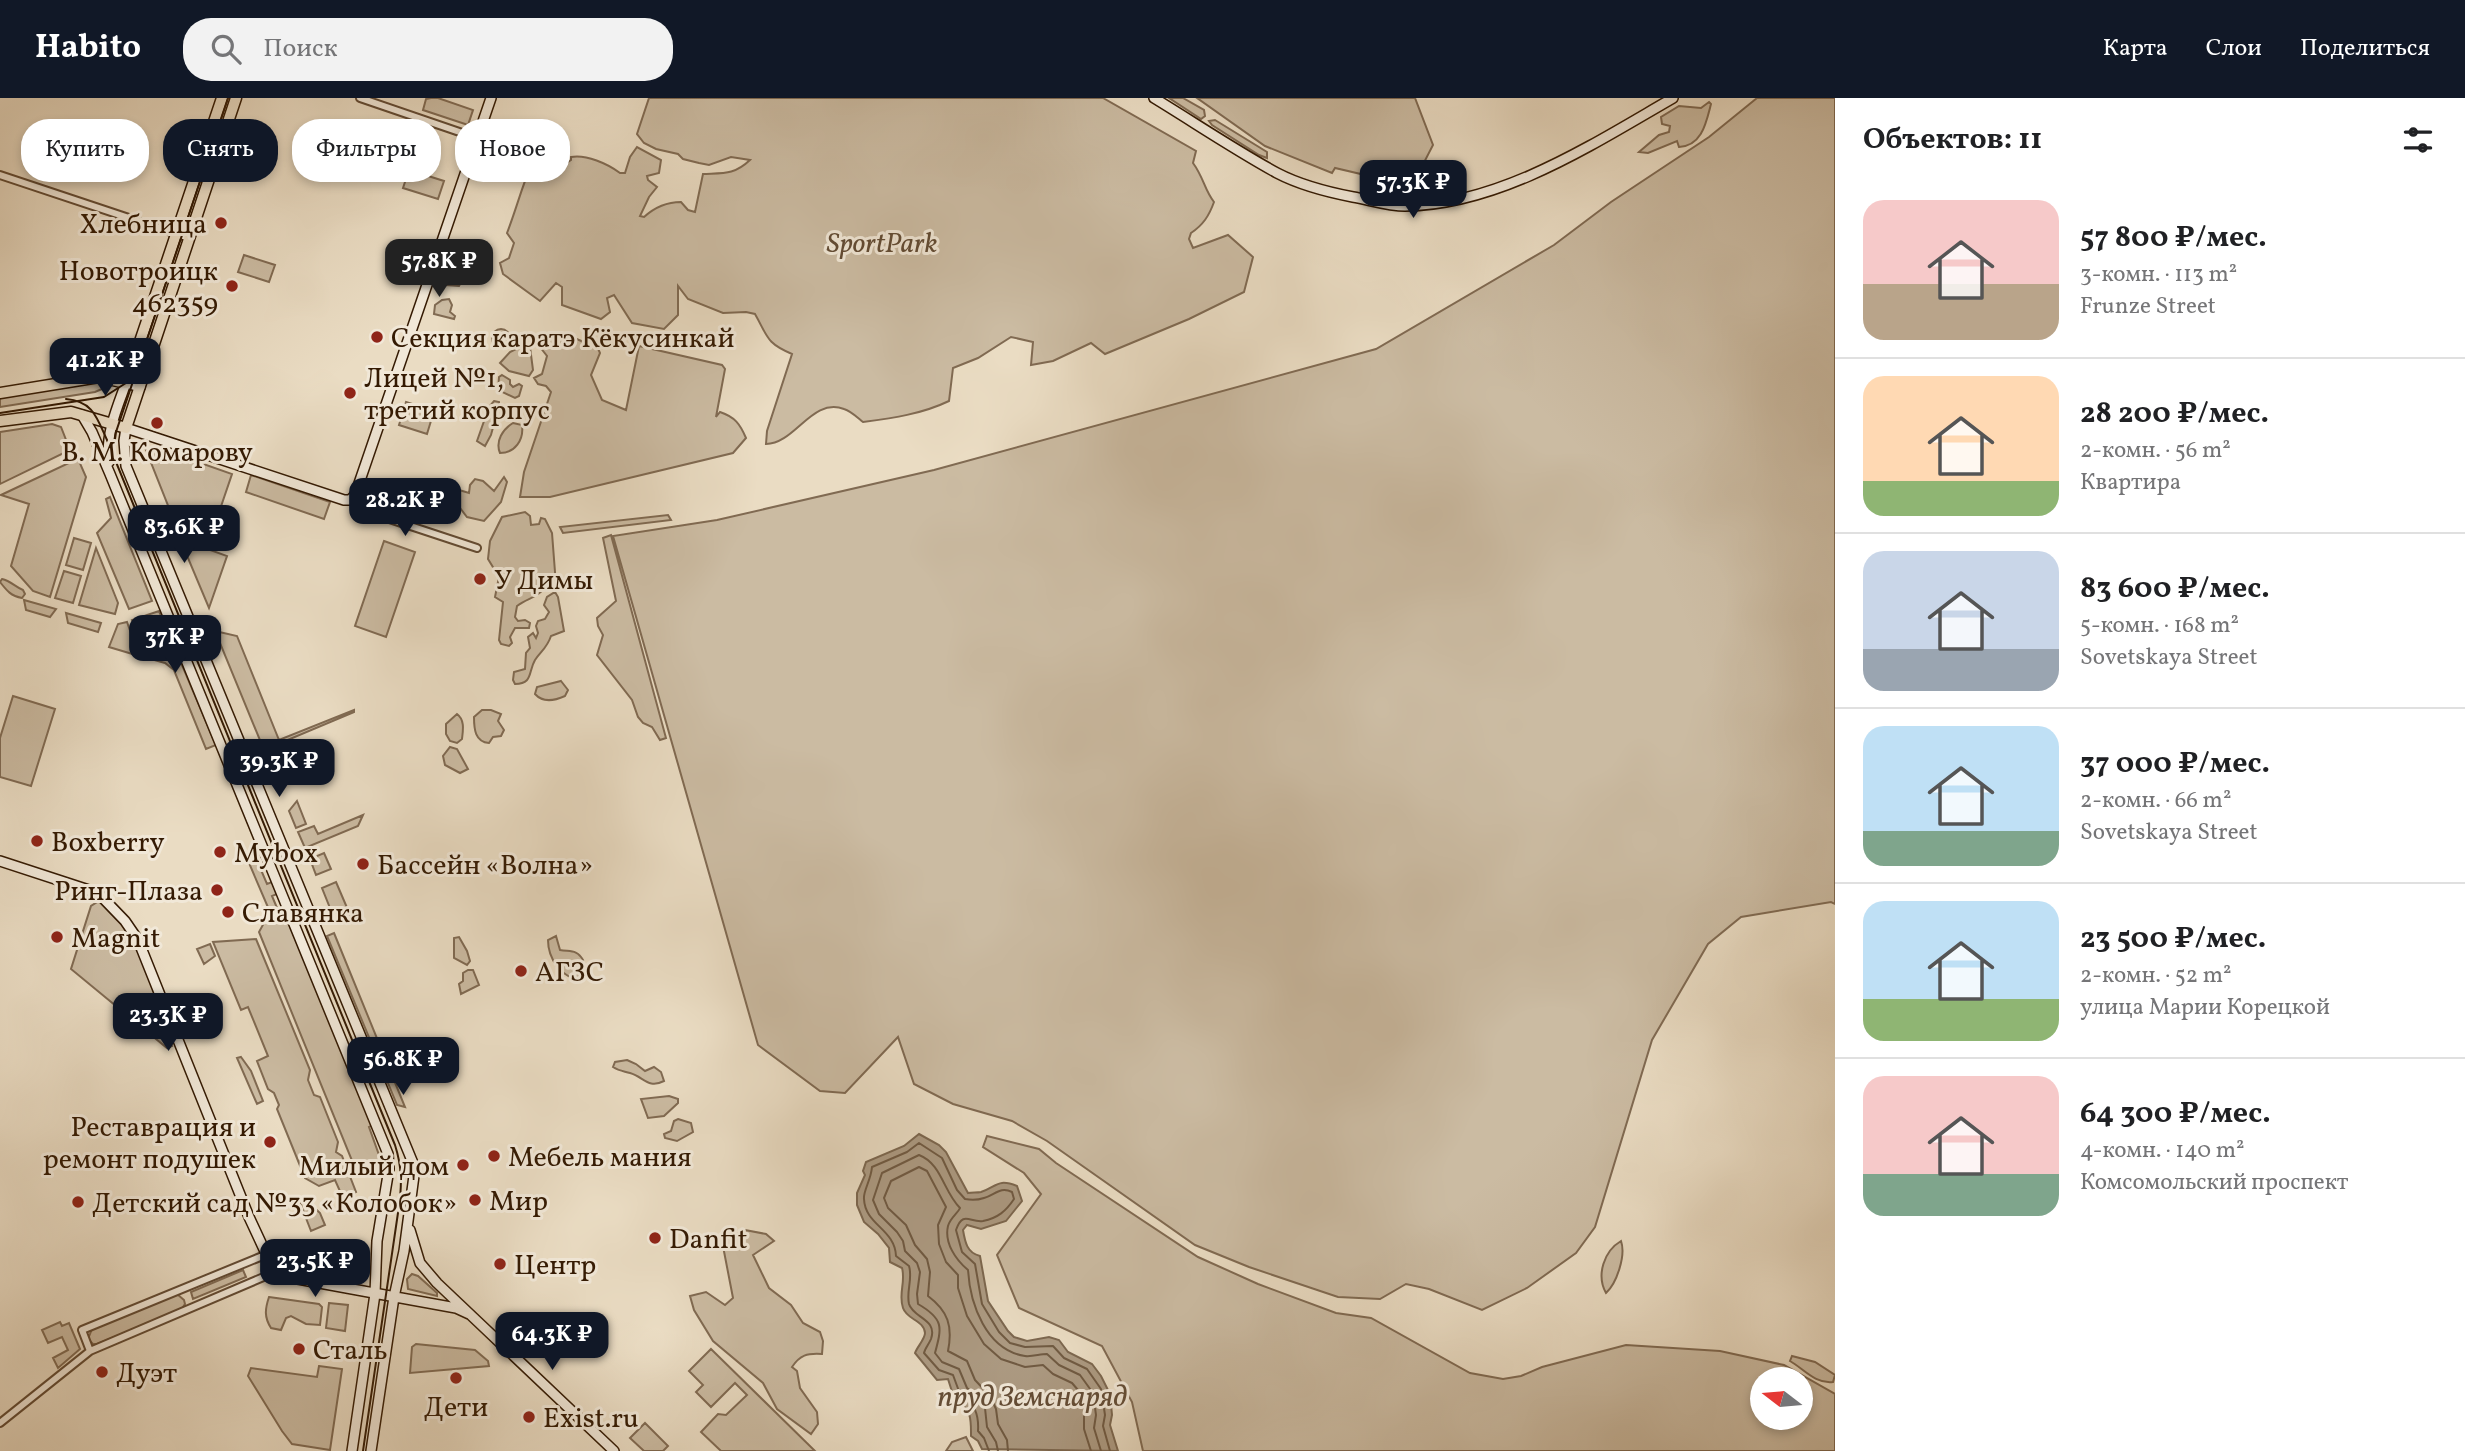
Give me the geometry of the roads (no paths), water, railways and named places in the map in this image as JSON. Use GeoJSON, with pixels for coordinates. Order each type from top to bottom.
{"type":"FeatureCollection","features":[{"type":"Feature","properties":{"kind":"main road"},"geometry":{"type":"LineString","coordinates":[[110,474],[107,452],[112,423],[222,98]]}},
{"type":"Feature","properties":{"kind":"main road"},"geometry":{"type":"LineString","coordinates":[[236,98],[126,428],[126,466],[411,1155],[415,1179],[371,1451]]}},
{"type":"Feature","properties":{"kind":"main road"},"geometry":{"type":"LineString","coordinates":[[484,119],[491,98]]}},
{"type":"Feature","properties":{"kind":"main road"},"geometry":{"type":"LineString","coordinates":[[1154,98],[1278,173],[1296,181],[1341,195],[1405,206],[1440,204],[1471,197],[1520,179],[1587,147],[1673,98]]}},
{"type":"Feature","properties":{"kind":"main road"},"geometry":{"type":"LineString","coordinates":[[0,421],[71,412],[112,423],[344,500],[352,498],[359,490],[462,182]]}},
{"type":"Feature","properties":{"kind":"main road"},"geometry":{"type":"LineString","coordinates":[[0,393],[99,377],[139,387]]}},
{"type":"Feature","properties":{"kind":"main road"},"geometry":{"type":"LineString","coordinates":[[82,415],[110,474],[388,1154],[389,1169],[377,1241],[375,1294],[352,1451]]}},
{"type":"Feature","properties":{"kind":"main road"},"geometry":{"type":"LineString","coordinates":[[0,861],[98,893],[132,930],[273,1273],[283,1278],[456,1308],[469,1314]]}},
{"type":"Feature","properties":{"kind":"main road"},"geometry":{"type":"LineString","coordinates":[[409,1221],[420,1263],[437,1283],[614,1451]]}},
{"type":"Feature","properties":{"kind":"street"},"geometry":{"type":"LineString","coordinates":[[360,98],[455,130]]}},
{"type":"Feature","properties":{"kind":"street"},"geometry":{"type":"LineString","coordinates":[[0,175],[189,238]]}},
{"type":"Feature","properties":{"kind":"street"},"geometry":{"type":"LineString","coordinates":[[352,498],[368,512],[477,548]]}},
{"type":"Feature","properties":{"kind":"street"},"geometry":{"type":"LineString","coordinates":[[90,1351],[82,1329],[265,1255]]}},
{"type":"Feature","properties":{"kind":"street"},"geometry":{"type":"LineString","coordinates":[[0,1423],[90,1351],[273,1273]]}},
{"type":"Feature","properties":{"kind":"water","name":"пруд Земснаряд"},"geometry":{"type":"Polygon","coordinates":[[[919,1134],[946,1152],[968,1193],[981,1192],[1001,1183],[1017,1186],[1022,1201],[1006,1221],[981,1229],[967,1225],[963,1230],[969,1250],[980,1256],[988,1301],[1014,1337],[1027,1341],[1049,1337],[1059,1340],[1068,1352],[1092,1364],[1110,1394],[1110,1425],[1118,1451],[982,1449],[978,1441],[971,1436],[968,1411],[955,1401],[948,1379],[937,1380],[915,1353],[925,1333],[922,1325],[903,1308],[902,1268],[890,1262],[889,1248],[864,1222],[857,1205],[857,1193],[865,1175],[863,1171],[866,1162],[904,1146],[919,1134]]]}},
{"type":"Feature","properties":{"kind":"tram line"},"geometry":{"type":"LineString","coordinates":[[113,453],[116,432],[228,98]]}},
{"type":"Feature","properties":{"kind":"tram line"},"geometry":{"type":"LineString","coordinates":[[0,413],[104,397],[135,374]]}},
{"type":"Feature","properties":{"kind":"tram line"},"geometry":{"type":"LineString","coordinates":[[66,399],[75,400],[88,407],[97,418],[107,440],[395,1145],[401,1176],[400,1198],[363,1451]]}},
{"type":"Feature","properties":{"kind":"place","name":"Хлебница"},"geometry":{"type":"Point","coordinates":[221,223]}},
{"type":"Feature","properties":{"kind":"place","name":"Новотроицк 462359"},"geometry":{"type":"Point","coordinates":[232,286]}},
{"type":"Feature","properties":{"kind":"place","name":"Секция каратэ Кёкусинкай"},"geometry":{"type":"Point","coordinates":[377,337]}},
{"type":"Feature","properties":{"kind":"place","name":"Лицей №1, третий корпус"},"geometry":{"type":"Point","coordinates":[350,393]}},
{"type":"Feature","properties":{"kind":"place","name":"В. М. Комарову"},"geometry":{"type":"Point","coordinates":[157,423]}},
{"type":"Feature","properties":{"kind":"place","name":"У Димы"},"geometry":{"type":"Point","coordinates":[480,579]}},
{"type":"Feature","properties":{"kind":"place","name":"Boxberry"},"geometry":{"type":"Point","coordinates":[37,841]}},
{"type":"Feature","properties":{"kind":"place","name":"Mybox"},"geometry":{"type":"Point","coordinates":[220,852]}},
{"type":"Feature","properties":{"kind":"place","name":"Бассейн «Волна»"},"geometry":{"type":"Point","coordinates":[363,864]}},
{"type":"Feature","properties":{"kind":"place","name":"Ринг-Плаза"},"geometry":{"type":"Point","coordinates":[217,890]}},
{"type":"Feature","properties":{"kind":"place","name":"Славянка"},"geometry":{"type":"Point","coordinates":[228,912]}},
{"type":"Feature","properties":{"kind":"place","name":"Magnit"},"geometry":{"type":"Point","coordinates":[57,937]}},
{"type":"Feature","properties":{"kind":"place","name":"АГЗС"},"geometry":{"type":"Point","coordinates":[521,971]}},
{"type":"Feature","properties":{"kind":"place","name":"Реставрация и ремонт подушек"},"geometry":{"type":"Point","coordinates":[270,1142]}},
{"type":"Feature","properties":{"kind":"place","name":"Мебель мания"},"geometry":{"type":"Point","coordinates":[494,1156]}},
{"type":"Feature","properties":{"kind":"place","name":"Милый дом"},"geometry":{"type":"Point","coordinates":[463,1165]}},
{"type":"Feature","properties":{"kind":"place","name":"Мир"},"geometry":{"type":"Point","coordinates":[475,1200]}},
{"type":"Feature","properties":{"kind":"place","name":"Детский сад №33 «Колобок»"},"geometry":{"type":"Point","coordinates":[78,1202]}},
{"type":"Feature","properties":{"kind":"place","name":"Danfit"},"geometry":{"type":"Point","coordinates":[655,1238]}},
{"type":"Feature","properties":{"kind":"place","name":"Центр"},"geometry":{"type":"Point","coordinates":[500,1264]}},
{"type":"Feature","properties":{"kind":"place","name":"Сталь"},"geometry":{"type":"Point","coordinates":[299,1349]}},
{"type":"Feature","properties":{"kind":"place","name":"Дуэт"},"geometry":{"type":"Point","coordinates":[102,1372]}},
{"type":"Feature","properties":{"kind":"place","name":"Дети"},"geometry":{"type":"Point","coordinates":[456,1378]}},
{"type":"Feature","properties":{"kind":"place","name":"Exist.ru"},"geometry":{"type":"Point","coordinates":[529,1417]}},
{"type":"Feature","properties":{"kind":"park label","name":"SportPark"},"geometry":{"type":"Point","coordinates":[882,242]}}]}
